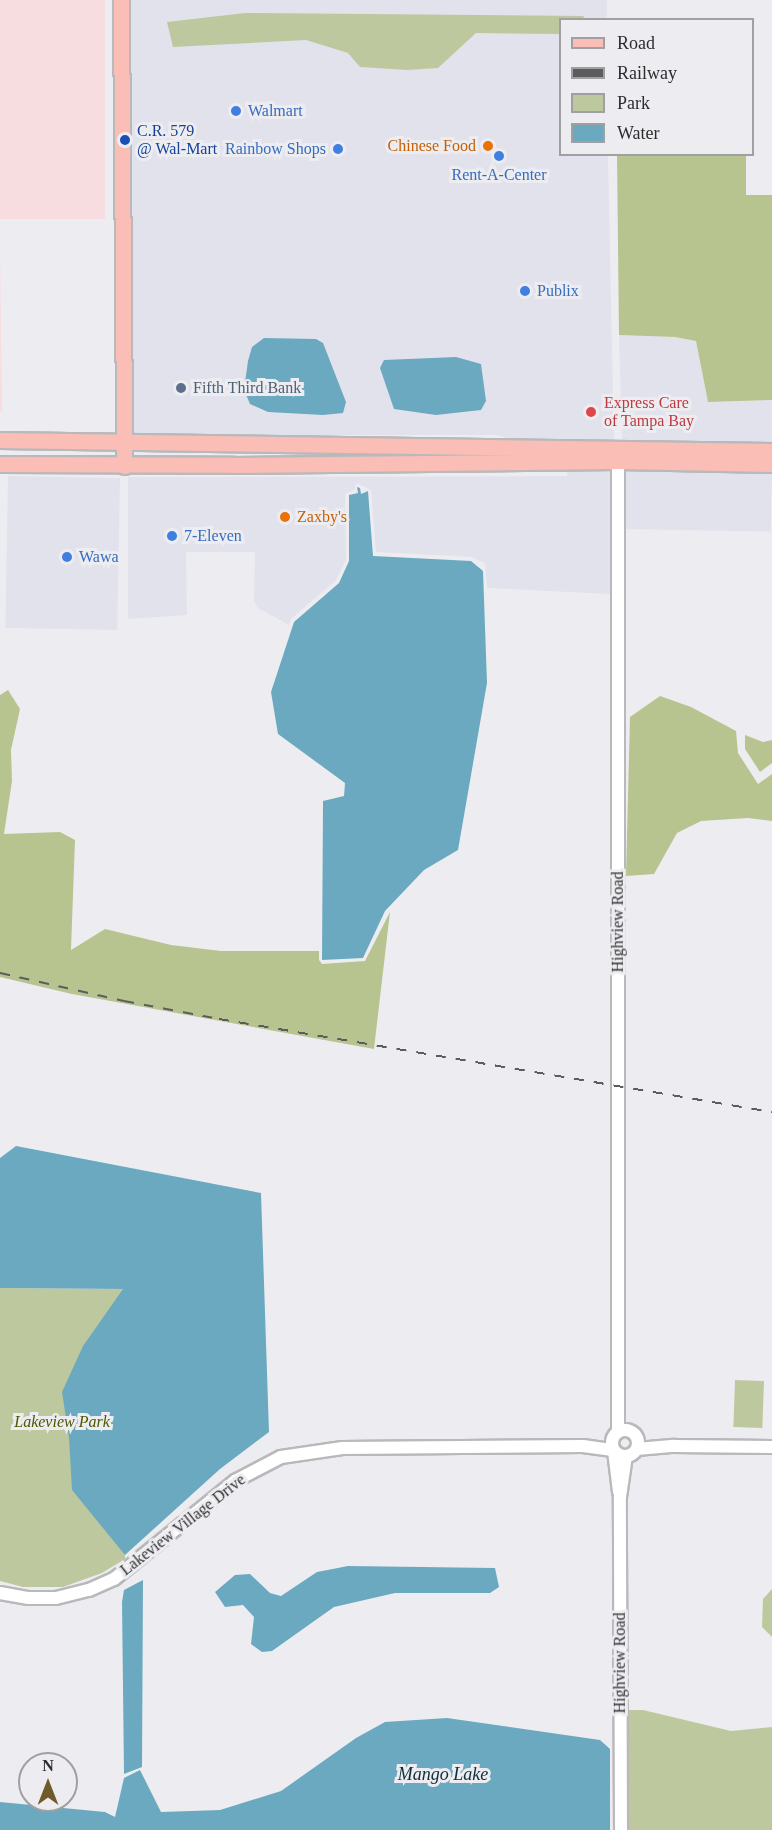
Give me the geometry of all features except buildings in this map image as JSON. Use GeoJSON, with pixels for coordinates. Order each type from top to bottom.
{"type":"FeatureCollection","features":[{"type":"Feature","properties":{"kind":"main road"},"geometry":{"type":"LineString","coordinates":[[121,0],[124,466]]}},
{"type":"Feature","properties":{"kind":"main road"},"geometry":{"type":"LineString","coordinates":[[0,440],[618,454],[772,464]]}},
{"type":"Feature","properties":{"kind":"main road"},"geometry":{"type":"LineString","coordinates":[[0,464],[124,466],[772,451]]}},
{"type":"Feature","properties":{"kind":"street","name":"Highview Road"},"geometry":{"type":"LineString","coordinates":[[618,454],[619,1396],[616,1433],[611,1442],[623,1452]]}},
{"type":"Feature","properties":{"kind":"street","name":"Highview Road"},"geometry":{"type":"LineString","coordinates":[[619,1396],[638,1441],[623,1452],[620,1497],[621,1830]]}},
{"type":"Feature","properties":{"kind":"street"},"geometry":{"type":"LineString","coordinates":[[616,1433],[625,1430],[674,1446],[772,1447]]}},
{"type":"Feature","properties":{"kind":"street","name":"Lakeview Village Drive"},"geometry":{"type":"LineString","coordinates":[[583,1446],[616,1433]]}},
{"type":"Feature","properties":{"kind":"street","name":"Lakeview Village Drive"},"geometry":{"type":"LineString","coordinates":[[0,1593],[29,1598],[56,1598],[89,1590],[114,1579],[235,1481],[281,1457],[342,1448],[583,1446],[623,1452],[674,1446]]}},
{"type":"Feature","properties":{"kind":"shaded area"},"geometry":{"type":"Polygon","coordinates":[[[0,0],[105,0],[105,219],[0,219],[0,0]]]}},
{"type":"Feature","properties":{"kind":"shaded area"},"geometry":{"type":"Polygon","coordinates":[[[125,0],[607,0],[607,18],[559,18],[559,156],[608,156],[614,443],[520,442],[496,435],[128,435],[125,0]]]}},
{"type":"Feature","properties":{"kind":"shaded area"},"geometry":{"type":"Polygon","coordinates":[[[0,246],[2,412],[0,412],[0,246]]]}},
{"type":"Feature","properties":{"kind":"shaded area"},"geometry":{"type":"Polygon","coordinates":[[[619,335],[675,337],[696,341],[708,402],[772,400],[772,446],[622,443],[619,335]]]}},
{"type":"Feature","properties":{"kind":"shaded area"},"geometry":{"type":"Polygon","coordinates":[[[614,466],[610,594],[487,588],[485,563],[471,557],[376,552],[371,490],[357,483],[354,490],[345,494],[346,560],[336,580],[291,619],[289,625],[258,608],[254,601],[255,552],[186,552],[187,615],[128,619],[128,477],[567,476],[568,468],[614,466]]]}},
{"type":"Feature","properties":{"kind":"shaded area"},"geometry":{"type":"Polygon","coordinates":[[[622,466],[772,469],[771,532],[621,529],[622,466]]]}},
{"type":"Feature","properties":{"kind":"shaded area"},"geometry":{"type":"Polygon","coordinates":[[[8,476],[120,478],[117,630],[5,628],[8,476]]]}},
{"type":"Feature","properties":{"kind":"green space"},"geometry":{"type":"Polygon","coordinates":[[[245,13],[584,16],[583,18],[559,18],[559,34],[476,33],[438,68],[407,70],[360,67],[348,53],[306,40],[173,47],[167,22],[245,13]]]}},
{"type":"Feature","properties":{"kind":"green space"},"geometry":{"type":"Polygon","coordinates":[[[617,156],[746,156],[746,195],[772,195],[772,400],[708,402],[696,341],[675,337],[619,335],[617,156]]]}},
{"type":"Feature","properties":{"kind":"green space"},"geometry":{"type":"Polygon","coordinates":[[[8,690],[20,709],[11,750],[12,781],[4,834],[60,832],[75,840],[71,950],[105,929],[171,945],[221,951],[319,951],[319,960],[322,964],[365,961],[390,912],[374,1049],[72,994],[0,977],[0,695],[8,690]]]}},
{"type":"Feature","properties":{"kind":"green space"},"geometry":{"type":"Polygon","coordinates":[[[660,696],[691,707],[736,731],[738,753],[758,784],[772,774],[772,821],[748,818],[701,821],[677,833],[654,874],[626,876],[630,717],[660,696]]]}},
{"type":"Feature","properties":{"kind":"green space"},"geometry":{"type":"Polygon","coordinates":[[[745,735],[763,742],[772,740],[772,763],[760,772],[745,749],[745,735]]]}},
{"type":"Feature","properties":{"kind":"green space","name":"Lakeview Park"},"geometry":{"type":"Polygon","coordinates":[[[0,1288],[123,1289],[125,1559],[102,1573],[63,1587],[23,1587],[0,1581],[0,1288]]]}},
{"type":"Feature","properties":{"kind":"green space"},"geometry":{"type":"Polygon","coordinates":[[[735,1380],[764,1381],[762,1428],[733,1427],[735,1380]]]}},
{"type":"Feature","properties":{"kind":"green space"},"geometry":{"type":"Polygon","coordinates":[[[772,1589],[772,1637],[762,1627],[763,1599],[772,1589]]]}},
{"type":"Feature","properties":{"kind":"green space"},"geometry":{"type":"Polygon","coordinates":[[[625,1710],[643,1710],[731,1731],[772,1727],[772,1830],[625,1830],[625,1710]]]}},
{"type":"Feature","properties":{"kind":"water"},"geometry":{"type":"Polygon","coordinates":[[[264,338],[316,339],[323,343],[346,402],[343,413],[323,415],[268,412],[250,404],[244,390],[248,361],[252,347],[264,338]]]}},
{"type":"Feature","properties":{"kind":"water"},"geometry":{"type":"Polygon","coordinates":[[[456,357],[481,364],[486,401],[481,410],[436,415],[394,409],[380,368],[384,360],[456,357]]]}},
{"type":"Feature","properties":{"kind":"water"},"geometry":{"type":"Polygon","coordinates":[[[357,487],[360,488],[361,494],[368,491],[373,556],[471,561],[483,571],[487,683],[458,850],[424,870],[385,911],[363,958],[322,960],[323,801],[344,796],[345,783],[278,734],[271,692],[294,622],[339,583],[349,561],[349,495],[358,493],[357,487]]]}},
{"type":"Feature","properties":{"kind":"water"},"geometry":{"type":"Polygon","coordinates":[[[16,1146],[261,1193],[269,1432],[220,1469],[125,1555],[72,1490],[69,1438],[62,1392],[83,1346],[123,1289],[0,1288],[0,1158],[16,1146]]]}},
{"type":"Feature","properties":{"kind":"water"},"geometry":{"type":"Polygon","coordinates":[[[348,1566],[495,1568],[499,1587],[490,1593],[395,1593],[334,1607],[272,1651],[262,1652],[251,1644],[254,1617],[243,1605],[225,1607],[215,1592],[235,1575],[250,1574],[270,1593],[281,1596],[317,1572],[348,1566]]]}},
{"type":"Feature","properties":{"kind":"water"},"geometry":{"type":"Polygon","coordinates":[[[143,1580],[142,1767],[124,1774],[122,1602],[124,1590],[143,1580]]]}},
{"type":"Feature","properties":{"kind":"water","name":"Mango Lake"},"geometry":{"type":"Polygon","coordinates":[[[447,1718],[600,1740],[610,1749],[610,1830],[0,1830],[0,1802],[18,1804],[18,1812],[78,1812],[78,1809],[105,1812],[115,1817],[124,1778],[140,1770],[161,1812],[220,1810],[281,1791],[356,1738],[385,1722],[447,1718]]]}},
{"type":"Feature","properties":{"kind":"railway"},"geometry":{"type":"LineString","coordinates":[[0,973],[124,1001],[219,1019],[772,1112]]}},
{"type":"Feature","properties":{"kind":"place","name":"Walmart"},"geometry":{"type":"Point","coordinates":[236,111]}},
{"type":"Feature","properties":{"kind":"place","name":"C.R. 579 @ Wal-Mart"},"geometry":{"type":"Point","coordinates":[125,140]}},
{"type":"Feature","properties":{"kind":"place","name":"Chinese Food"},"geometry":{"type":"Point","coordinates":[488,146]}},
{"type":"Feature","properties":{"kind":"place","name":"Rainbow Shops"},"geometry":{"type":"Point","coordinates":[338,149]}},
{"type":"Feature","properties":{"kind":"place","name":"Rent-A-Center"},"geometry":{"type":"Point","coordinates":[499,156]}},
{"type":"Feature","properties":{"kind":"place","name":"Publix"},"geometry":{"type":"Point","coordinates":[525,291]}},
{"type":"Feature","properties":{"kind":"place","name":"Fifth Third Bank"},"geometry":{"type":"Point","coordinates":[181,388]}},
{"type":"Feature","properties":{"kind":"place","name":"Express Care of Tampa Bay"},"geometry":{"type":"Point","coordinates":[591,412]}},
{"type":"Feature","properties":{"kind":"place","name":"Zaxby's"},"geometry":{"type":"Point","coordinates":[285,517]}},
{"type":"Feature","properties":{"kind":"place","name":"7-Eleven"},"geometry":{"type":"Point","coordinates":[172,536]}},
{"type":"Feature","properties":{"kind":"place","name":"Wawa"},"geometry":{"type":"Point","coordinates":[67,557]}}]}
